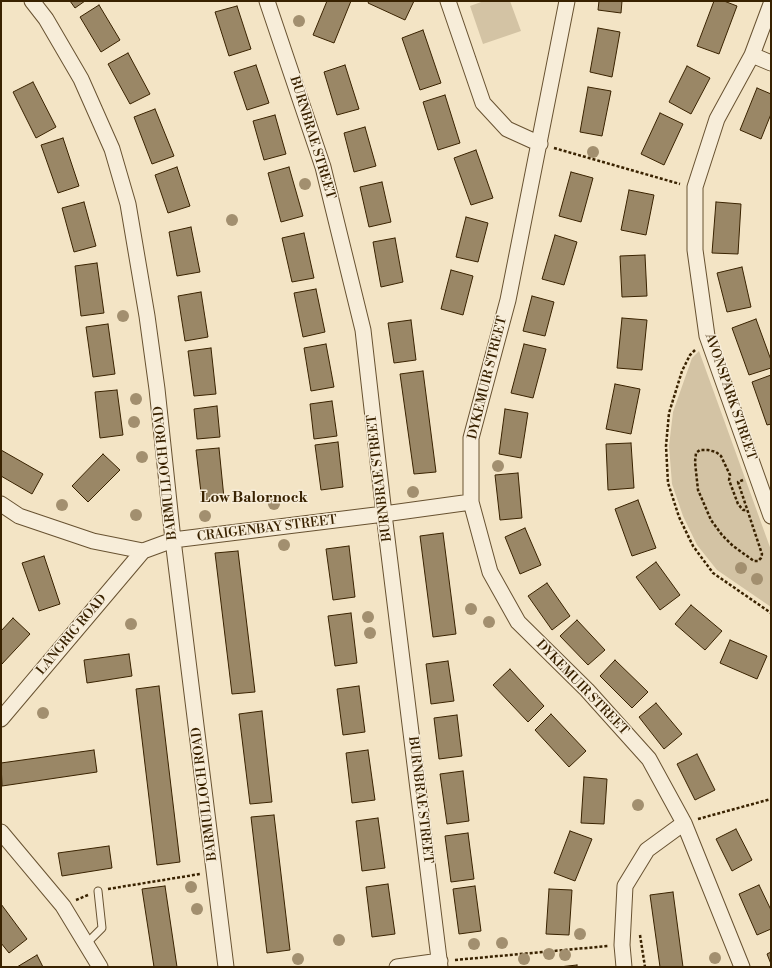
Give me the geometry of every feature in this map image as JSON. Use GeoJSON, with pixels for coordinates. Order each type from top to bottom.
{"type":"FeatureCollection","features":[{"type":"Feature","properties":{"kind":"street","name":"BARMULLOCH ROAD"},"geometry":{"type":"LineString","coordinates":[[32,1],[46,19],[81,79],[112,149],[128,204],[147,316],[158,396],[173,540],[226,967]]}},
{"type":"Feature","properties":{"kind":"street","name":"BURNBRAE STREET"},"geometry":{"type":"LineString","coordinates":[[267,1],[323,167],[362,330],[440,964]]}},
{"type":"Feature","properties":{"kind":"street"},"geometry":{"type":"LineString","coordinates":[[448,1],[483,103],[507,129],[540,144]]}},
{"type":"Feature","properties":{"kind":"street","name":"DYKEMUIR STREET"},"geometry":{"type":"LineString","coordinates":[[567,1],[508,300],[471,438],[471,502],[490,572],[518,622],[587,690],[649,759],[684,823],[742,967]]}},
{"type":"Feature","properties":{"kind":"street","name":"AVONSPARK STREET"},"geometry":{"type":"LineString","coordinates":[[771,4],[752,55],[717,119],[695,187],[695,250],[707,336],[771,516]]}},
{"type":"Feature","properties":{"kind":"street"},"geometry":{"type":"LineString","coordinates":[[752,55],[771,63]]}},
{"type":"Feature","properties":{"kind":"street","name":"CRAIGENBAY STREET"},"geometry":{"type":"LineString","coordinates":[[143,551],[173,540],[471,502]]}},
{"type":"Feature","properties":{"kind":"street"},"geometry":{"type":"LineString","coordinates":[[1,504],[19,516],[93,541],[143,551]]}},
{"type":"Feature","properties":{"kind":"street","name":"LANGRIG ROAD"},"geometry":{"type":"LineString","coordinates":[[1,719],[143,551]]}},
{"type":"Feature","properties":{"kind":"street"},"geometry":{"type":"LineString","coordinates":[[624,967],[622,945],[625,886],[647,850],[684,823]]}},
{"type":"Feature","properties":{"kind":"street"},"geometry":{"type":"LineString","coordinates":[[1,832],[63,906],[100,967]]}},
{"type":"Feature","properties":{"kind":"street"},"geometry":{"type":"LineString","coordinates":[[397,967],[440,964]]}},
{"type":"Feature","properties":{"kind":"lane"},"geometry":{"type":"LineString","coordinates":[[86,944],[102,928],[98,890]]}},
{"type":"Feature","properties":{"kind":"path"},"geometry":{"type":"LineString","coordinates":[[540,144],[662,180]]}},
{"type":"Feature","properties":{"kind":"path"},"geometry":{"type":"LineString","coordinates":[[690,355],[682,371],[669,413],[666,446],[668,483],[679,517],[693,546],[714,573],[771,613]]}},
{"type":"Feature","properties":{"kind":"path"},"geometry":{"type":"LineString","coordinates":[[747,510],[743,510],[738,504],[729,480],[730,475],[721,456],[716,452],[700,450],[696,453],[694,462],[698,490],[711,520],[722,535],[733,546],[754,561],[758,561],[762,558],[762,554],[738,482],[756,475]]}},
{"type":"Feature","properties":{"kind":"path"},"geometry":{"type":"LineString","coordinates":[[684,823],[771,799]]}},
{"type":"Feature","properties":{"kind":"path"},"geometry":{"type":"LineString","coordinates":[[63,906],[98,890],[214,872]]}},
{"type":"Feature","properties":{"kind":"path"},"geometry":{"type":"LineString","coordinates":[[440,964],[622,945]]}},
{"type":"Feature","properties":{"kind":"shaded area"},"geometry":{"type":"Polygon","coordinates":[[[484,1],[510,1],[521,31],[483,44],[470,6],[484,1]]]}},
{"type":"Feature","properties":{"kind":"shaded area"},"geometry":{"type":"Polygon","coordinates":[[[699,351],[771,550],[771,607],[717,570],[697,545],[683,516],[672,484],[669,446],[673,412],[692,358],[699,351]]]}},
{"type":"Feature","properties":{"kind":"building"},"geometry":{"type":"Polygon","coordinates":[[[70,1],[85,1],[75,8],[70,1]]]}},
{"type":"Feature","properties":{"kind":"building"},"geometry":{"type":"Polygon","coordinates":[[[327,1],[351,1],[334,43],[313,35],[327,1]]]}},
{"type":"Feature","properties":{"kind":"building"},"geometry":{"type":"Polygon","coordinates":[[[369,1],[414,1],[405,20],[368,3],[369,1]]]}},
{"type":"Feature","properties":{"kind":"building"},"geometry":{"type":"Polygon","coordinates":[[[599,1],[622,1],[621,13],[598,10],[599,1]]]}},
{"type":"Feature","properties":{"kind":"building"},"geometry":{"type":"Polygon","coordinates":[[[714,1],[724,1],[737,6],[719,54],[697,46],[714,1]]]}},
{"type":"Feature","properties":{"kind":"building"},"geometry":{"type":"Polygon","coordinates":[[[99,5],[120,40],[101,52],[80,17],[99,5]]]}},
{"type":"Feature","properties":{"kind":"building"},"geometry":{"type":"Polygon","coordinates":[[[237,6],[251,49],[229,56],[215,12],[237,6]]]}},
{"type":"Feature","properties":{"kind":"building"},"geometry":{"type":"Polygon","coordinates":[[[598,28],[620,32],[612,77],[590,72],[598,28]]]}},
{"type":"Feature","properties":{"kind":"building"},"geometry":{"type":"Polygon","coordinates":[[[423,30],[441,83],[420,90],[402,38],[423,30]]]}},
{"type":"Feature","properties":{"kind":"building"},"geometry":{"type":"Polygon","coordinates":[[[128,53],[150,94],[130,104],[108,64],[128,53]]]}},
{"type":"Feature","properties":{"kind":"building"},"geometry":{"type":"Polygon","coordinates":[[[256,65],[269,103],[247,110],[234,72],[256,65]]]}},
{"type":"Feature","properties":{"kind":"building"},"geometry":{"type":"Polygon","coordinates":[[[345,65],[359,109],[337,115],[324,72],[345,65]]]}},
{"type":"Feature","properties":{"kind":"building"},"geometry":{"type":"Polygon","coordinates":[[[687,66],[710,78],[691,114],[669,102],[687,66]]]}},
{"type":"Feature","properties":{"kind":"building"},"geometry":{"type":"Polygon","coordinates":[[[33,82],[56,127],[36,138],[13,92],[33,82]]]}},
{"type":"Feature","properties":{"kind":"building"},"geometry":{"type":"Polygon","coordinates":[[[588,87],[611,91],[602,136],[580,132],[588,87]]]}},
{"type":"Feature","properties":{"kind":"building"},"geometry":{"type":"Polygon","coordinates":[[[757,88],[771,94],[771,114],[761,139],[740,130],[757,88]]]}},
{"type":"Feature","properties":{"kind":"building"},"geometry":{"type":"Polygon","coordinates":[[[445,95],[460,143],[438,150],[423,102],[445,95]]]}},
{"type":"Feature","properties":{"kind":"building"},"geometry":{"type":"Polygon","coordinates":[[[155,109],[174,156],[152,164],[134,117],[155,109]]]}},
{"type":"Feature","properties":{"kind":"building"},"geometry":{"type":"Polygon","coordinates":[[[660,113],[683,124],[664,165],[641,154],[660,113]]]}},
{"type":"Feature","properties":{"kind":"building"},"geometry":{"type":"Polygon","coordinates":[[[275,115],[286,154],[264,160],[253,121],[275,115]]]}},
{"type":"Feature","properties":{"kind":"building"},"geometry":{"type":"Polygon","coordinates":[[[365,127],[376,166],[354,172],[344,133],[365,127]]]}},
{"type":"Feature","properties":{"kind":"building"},"geometry":{"type":"Polygon","coordinates":[[[63,138],[79,186],[58,193],[41,145],[63,138]]]}},
{"type":"Feature","properties":{"kind":"building"},"geometry":{"type":"Polygon","coordinates":[[[476,150],[493,198],[471,205],[454,158],[476,150]]]}},
{"type":"Feature","properties":{"kind":"building"},"geometry":{"type":"Polygon","coordinates":[[[177,167],[190,206],[168,213],[155,175],[177,167]]]}},
{"type":"Feature","properties":{"kind":"building"},"geometry":{"type":"Polygon","coordinates":[[[289,167],[303,216],[281,222],[268,173],[289,167]]]}},
{"type":"Feature","properties":{"kind":"building"},"geometry":{"type":"Polygon","coordinates":[[[571,172],[593,178],[581,222],[559,216],[571,172]]]}},
{"type":"Feature","properties":{"kind":"building"},"geometry":{"type":"Polygon","coordinates":[[[382,182],[391,222],[369,227],[360,187],[382,182]]]}},
{"type":"Feature","properties":{"kind":"building"},"geometry":{"type":"Polygon","coordinates":[[[629,190],[654,195],[646,235],[621,230],[629,190]]]}},
{"type":"Feature","properties":{"kind":"building"},"geometry":{"type":"Polygon","coordinates":[[[84,202],[96,246],[74,252],[62,208],[84,202]]]}},
{"type":"Feature","properties":{"kind":"building"},"geometry":{"type":"Polygon","coordinates":[[[716,202],[741,204],[738,254],[712,253],[716,202]]]}},
{"type":"Feature","properties":{"kind":"building"},"geometry":{"type":"Polygon","coordinates":[[[466,217],[488,223],[478,262],[456,257],[466,217]]]}},
{"type":"Feature","properties":{"kind":"building"},"geometry":{"type":"Polygon","coordinates":[[[191,227],[200,272],[177,276],[169,232],[191,227]]]}},
{"type":"Feature","properties":{"kind":"building"},"geometry":{"type":"Polygon","coordinates":[[[304,233],[314,278],[292,282],[282,238],[304,233]]]}},
{"type":"Feature","properties":{"kind":"building"},"geometry":{"type":"Polygon","coordinates":[[[555,235],[577,242],[564,285],[542,279],[555,235]]]}},
{"type":"Feature","properties":{"kind":"building"},"geometry":{"type":"Polygon","coordinates":[[[395,238],[403,282],[381,287],[373,242],[395,238]]]}},
{"type":"Feature","properties":{"kind":"building"},"geometry":{"type":"Polygon","coordinates":[[[645,255],[647,296],[622,297],[620,256],[645,255]]]}},
{"type":"Feature","properties":{"kind":"building"},"geometry":{"type":"Polygon","coordinates":[[[97,263],[104,313],[81,316],[75,266],[97,263]]]}},
{"type":"Feature","properties":{"kind":"building"},"geometry":{"type":"Polygon","coordinates":[[[742,267],[751,307],[727,312],[717,273],[742,267]]]}},
{"type":"Feature","properties":{"kind":"building"},"geometry":{"type":"Polygon","coordinates":[[[451,270],[473,276],[463,315],[441,309],[451,270]]]}},
{"type":"Feature","properties":{"kind":"building"},"geometry":{"type":"Polygon","coordinates":[[[316,289],[325,332],[303,337],[294,293],[316,289]]]}},
{"type":"Feature","properties":{"kind":"building"},"geometry":{"type":"Polygon","coordinates":[[[201,292],[208,337],[185,341],[178,296],[201,292]]]}},
{"type":"Feature","properties":{"kind":"building"},"geometry":{"type":"Polygon","coordinates":[[[532,296],[554,302],[545,336],[523,331],[532,296]]]}},
{"type":"Feature","properties":{"kind":"building"},"geometry":{"type":"Polygon","coordinates":[[[622,318],[647,320],[642,370],[617,368],[622,318]]]}},
{"type":"Feature","properties":{"kind":"building"},"geometry":{"type":"Polygon","coordinates":[[[756,319],[771,360],[771,368],[749,375],[732,328],[756,319]]]}},
{"type":"Feature","properties":{"kind":"building"},"geometry":{"type":"Polygon","coordinates":[[[411,320],[416,360],[394,363],[388,323],[411,320]]]}},
{"type":"Feature","properties":{"kind":"building"},"geometry":{"type":"Polygon","coordinates":[[[108,324],[115,374],[93,377],[86,327],[108,324]]]}},
{"type":"Feature","properties":{"kind":"building"},"geometry":{"type":"Polygon","coordinates":[[[326,344],[334,387],[311,391],[304,348],[326,344]]]}},
{"type":"Feature","properties":{"kind":"building"},"geometry":{"type":"Polygon","coordinates":[[[524,344],[546,349],[533,398],[511,393],[524,344]]]}},
{"type":"Feature","properties":{"kind":"building"},"geometry":{"type":"Polygon","coordinates":[[[211,348],[216,394],[194,396],[188,351],[211,348]]]}},
{"type":"Feature","properties":{"kind":"building"},"geometry":{"type":"Polygon","coordinates":[[[423,371],[436,472],[414,474],[400,374],[423,371]]]}},
{"type":"Feature","properties":{"kind":"building"},"geometry":{"type":"Polygon","coordinates":[[[771,375],[771,424],[767,425],[752,382],[771,375]]]}},
{"type":"Feature","properties":{"kind":"building"},"geometry":{"type":"Polygon","coordinates":[[[615,384],[640,389],[631,434],[606,429],[615,384]]]}},
{"type":"Feature","properties":{"kind":"building"},"geometry":{"type":"Polygon","coordinates":[[[117,390],[123,435],[100,438],[95,392],[117,390]]]}},
{"type":"Feature","properties":{"kind":"building"},"geometry":{"type":"Polygon","coordinates":[[[332,401],[337,436],[314,439],[310,404],[332,401]]]}},
{"type":"Feature","properties":{"kind":"building"},"geometry":{"type":"Polygon","coordinates":[[[217,406],[220,437],[197,439],[194,409],[217,406]]]}},
{"type":"Feature","properties":{"kind":"building"},"geometry":{"type":"Polygon","coordinates":[[[505,409],[528,413],[521,458],[499,454],[505,409]]]}},
{"type":"Feature","properties":{"kind":"building"},"geometry":{"type":"Polygon","coordinates":[[[338,442],[343,487],[321,490],[315,445],[338,442]]]}},
{"type":"Feature","properties":{"kind":"building"},"geometry":{"type":"Polygon","coordinates":[[[631,443],[634,488],[608,490],[606,444],[631,443]]]}},
{"type":"Feature","properties":{"kind":"building"},"geometry":{"type":"Polygon","coordinates":[[[219,448],[224,498],[202,501],[196,450],[219,448]]]}},
{"type":"Feature","properties":{"kind":"building"},"geometry":{"type":"Polygon","coordinates":[[[1,450],[43,474],[32,494],[1,476],[1,450]]]}},
{"type":"Feature","properties":{"kind":"building"},"geometry":{"type":"Polygon","coordinates":[[[103,454],[120,470],[88,502],[72,486],[103,454]]]}},
{"type":"Feature","properties":{"kind":"building"},"geometry":{"type":"Polygon","coordinates":[[[518,473],[522,518],[500,520],[495,475],[518,473]]]}},
{"type":"Feature","properties":{"kind":"building"},"geometry":{"type":"Polygon","coordinates":[[[638,500],[656,548],[632,556],[615,509],[638,500]]]}},
{"type":"Feature","properties":{"kind":"building"},"geometry":{"type":"Polygon","coordinates":[[[525,528],[541,565],[520,574],[505,537],[525,528]]]}},
{"type":"Feature","properties":{"kind":"building"},"geometry":{"type":"Polygon","coordinates":[[[443,533],[456,634],[433,637],[420,536],[443,533]]]}},
{"type":"Feature","properties":{"kind":"building"},"geometry":{"type":"Polygon","coordinates":[[[349,546],[355,597],[333,600],[326,549],[349,546]]]}},
{"type":"Feature","properties":{"kind":"building"},"geometry":{"type":"Polygon","coordinates":[[[238,551],[255,692],[232,694],[215,553],[238,551]]]}},
{"type":"Feature","properties":{"kind":"building"},"geometry":{"type":"Polygon","coordinates":[[[44,556],[60,604],[39,611],[22,563],[44,556]]]}},
{"type":"Feature","properties":{"kind":"building"},"geometry":{"type":"Polygon","coordinates":[[[656,562],[680,595],[660,610],[636,577],[656,562]]]}},
{"type":"Feature","properties":{"kind":"building"},"geometry":{"type":"Polygon","coordinates":[[[547,583],[570,616],[552,630],[528,596],[547,583]]]}},
{"type":"Feature","properties":{"kind":"building"},"geometry":{"type":"Polygon","coordinates":[[[691,605],[722,631],[705,650],[675,624],[691,605]]]}},
{"type":"Feature","properties":{"kind":"building"},"geometry":{"type":"Polygon","coordinates":[[[351,613],[357,663],[335,666],[328,616],[351,613]]]}},
{"type":"Feature","properties":{"kind":"building"},"geometry":{"type":"Polygon","coordinates":[[[13,618],[30,634],[1,665],[1,631],[13,618]]]}},
{"type":"Feature","properties":{"kind":"building"},"geometry":{"type":"Polygon","coordinates":[[[577,620],[605,650],[588,665],[560,636],[577,620]]]}},
{"type":"Feature","properties":{"kind":"building"},"geometry":{"type":"Polygon","coordinates":[[[730,640],[767,656],[757,679],[720,663],[730,640]]]}},
{"type":"Feature","properties":{"kind":"building"},"geometry":{"type":"Polygon","coordinates":[[[129,654],[132,676],[87,683],[84,660],[129,654]]]}},
{"type":"Feature","properties":{"kind":"building"},"geometry":{"type":"Polygon","coordinates":[[[615,660],[648,692],[632,708],[600,676],[615,660]]]}},
{"type":"Feature","properties":{"kind":"building"},"geometry":{"type":"Polygon","coordinates":[[[448,661],[454,701],[431,704],[426,664],[448,661]]]}},
{"type":"Feature","properties":{"kind":"building"},"geometry":{"type":"Polygon","coordinates":[[[510,669],[544,706],[528,722],[493,685],[510,669]]]}},
{"type":"Feature","properties":{"kind":"building"},"geometry":{"type":"Polygon","coordinates":[[[159,686],[180,862],[157,865],[136,689],[159,686]]]}},
{"type":"Feature","properties":{"kind":"building"},"geometry":{"type":"Polygon","coordinates":[[[359,686],[365,732],[343,735],[337,689],[359,686]]]}},
{"type":"Feature","properties":{"kind":"building"},"geometry":{"type":"Polygon","coordinates":[[[656,703],[682,734],[664,749],[639,717],[656,703]]]}},
{"type":"Feature","properties":{"kind":"building"},"geometry":{"type":"Polygon","coordinates":[[[262,711],[272,802],[250,804],[239,714],[262,711]]]}},
{"type":"Feature","properties":{"kind":"building"},"geometry":{"type":"Polygon","coordinates":[[[551,714],[586,751],[569,767],[535,730],[551,714]]]}},
{"type":"Feature","properties":{"kind":"building"},"geometry":{"type":"Polygon","coordinates":[[[457,715],[462,756],[439,759],[434,718],[457,715]]]}},
{"type":"Feature","properties":{"kind":"building"},"geometry":{"type":"Polygon","coordinates":[[[94,750],[97,772],[2,786],[1,763],[94,750]]]}},
{"type":"Feature","properties":{"kind":"building"},"geometry":{"type":"Polygon","coordinates":[[[368,750],[375,800],[352,803],[346,753],[368,750]]]}},
{"type":"Feature","properties":{"kind":"building"},"geometry":{"type":"Polygon","coordinates":[[[697,754],[715,790],[695,800],[677,764],[697,754]]]}},
{"type":"Feature","properties":{"kind":"building"},"geometry":{"type":"Polygon","coordinates":[[[463,771],[469,821],[447,824],[440,774],[463,771]]]}},
{"type":"Feature","properties":{"kind":"building"},"geometry":{"type":"Polygon","coordinates":[[[584,777],[607,779],[604,824],[581,823],[584,777]]]}},
{"type":"Feature","properties":{"kind":"building"},"geometry":{"type":"Polygon","coordinates":[[[274,815],[290,950],[267,953],[251,817],[274,815]]]}},
{"type":"Feature","properties":{"kind":"building"},"geometry":{"type":"Polygon","coordinates":[[[378,818],[385,868],[362,871],[356,821],[378,818]]]}},
{"type":"Feature","properties":{"kind":"building"},"geometry":{"type":"Polygon","coordinates":[[[736,829],[752,860],[732,871],[716,839],[736,829]]]}},
{"type":"Feature","properties":{"kind":"building"},"geometry":{"type":"Polygon","coordinates":[[[570,831],[592,839],[575,881],[554,873],[570,831]]]}},
{"type":"Feature","properties":{"kind":"building"},"geometry":{"type":"Polygon","coordinates":[[[468,833],[474,879],[451,882],[445,836],[468,833]]]}},
{"type":"Feature","properties":{"kind":"building"},"geometry":{"type":"Polygon","coordinates":[[[109,846],[112,868],[62,876],[58,853],[109,846]]]}},
{"type":"Feature","properties":{"kind":"building"},"geometry":{"type":"Polygon","coordinates":[[[388,884],[395,934],[372,937],[366,887],[388,884]]]}},
{"type":"Feature","properties":{"kind":"building"},"geometry":{"type":"Polygon","coordinates":[[[759,885],[771,910],[771,929],[757,935],[739,894],[759,885]]]}},
{"type":"Feature","properties":{"kind":"building"},"geometry":{"type":"Polygon","coordinates":[[[165,886],[177,967],[154,967],[142,889],[165,886]]]}},
{"type":"Feature","properties":{"kind":"building"},"geometry":{"type":"Polygon","coordinates":[[[475,886],[481,931],[459,934],[453,889],[475,886]]]}},
{"type":"Feature","properties":{"kind":"building"},"geometry":{"type":"Polygon","coordinates":[[[549,889],[572,890],[569,935],[546,934],[549,889]]]}},
{"type":"Feature","properties":{"kind":"building"},"geometry":{"type":"Polygon","coordinates":[[[673,892],[683,967],[660,967],[650,895],[673,892]]]}},
{"type":"Feature","properties":{"kind":"building"},"geometry":{"type":"Polygon","coordinates":[[[1,904],[27,939],[9,953],[1,943],[1,904]]]}},
{"type":"Feature","properties":{"kind":"building"},"geometry":{"type":"Polygon","coordinates":[[[771,952],[771,964],[767,954],[771,952]]]}},
{"type":"Feature","properties":{"kind":"building"},"geometry":{"type":"Polygon","coordinates":[[[37,955],[43,967],[17,967],[37,955]]]}},
{"type":"Feature","properties":{"kind":"building"},"geometry":{"type":"Polygon","coordinates":[[[577,965],[577,967],[559,967],[577,965]]]}},
{"type":"Feature","properties":{"kind":"district","name":"Low Balornock"},"geometry":{"type":"Point","coordinates":[254,498]}}]}
